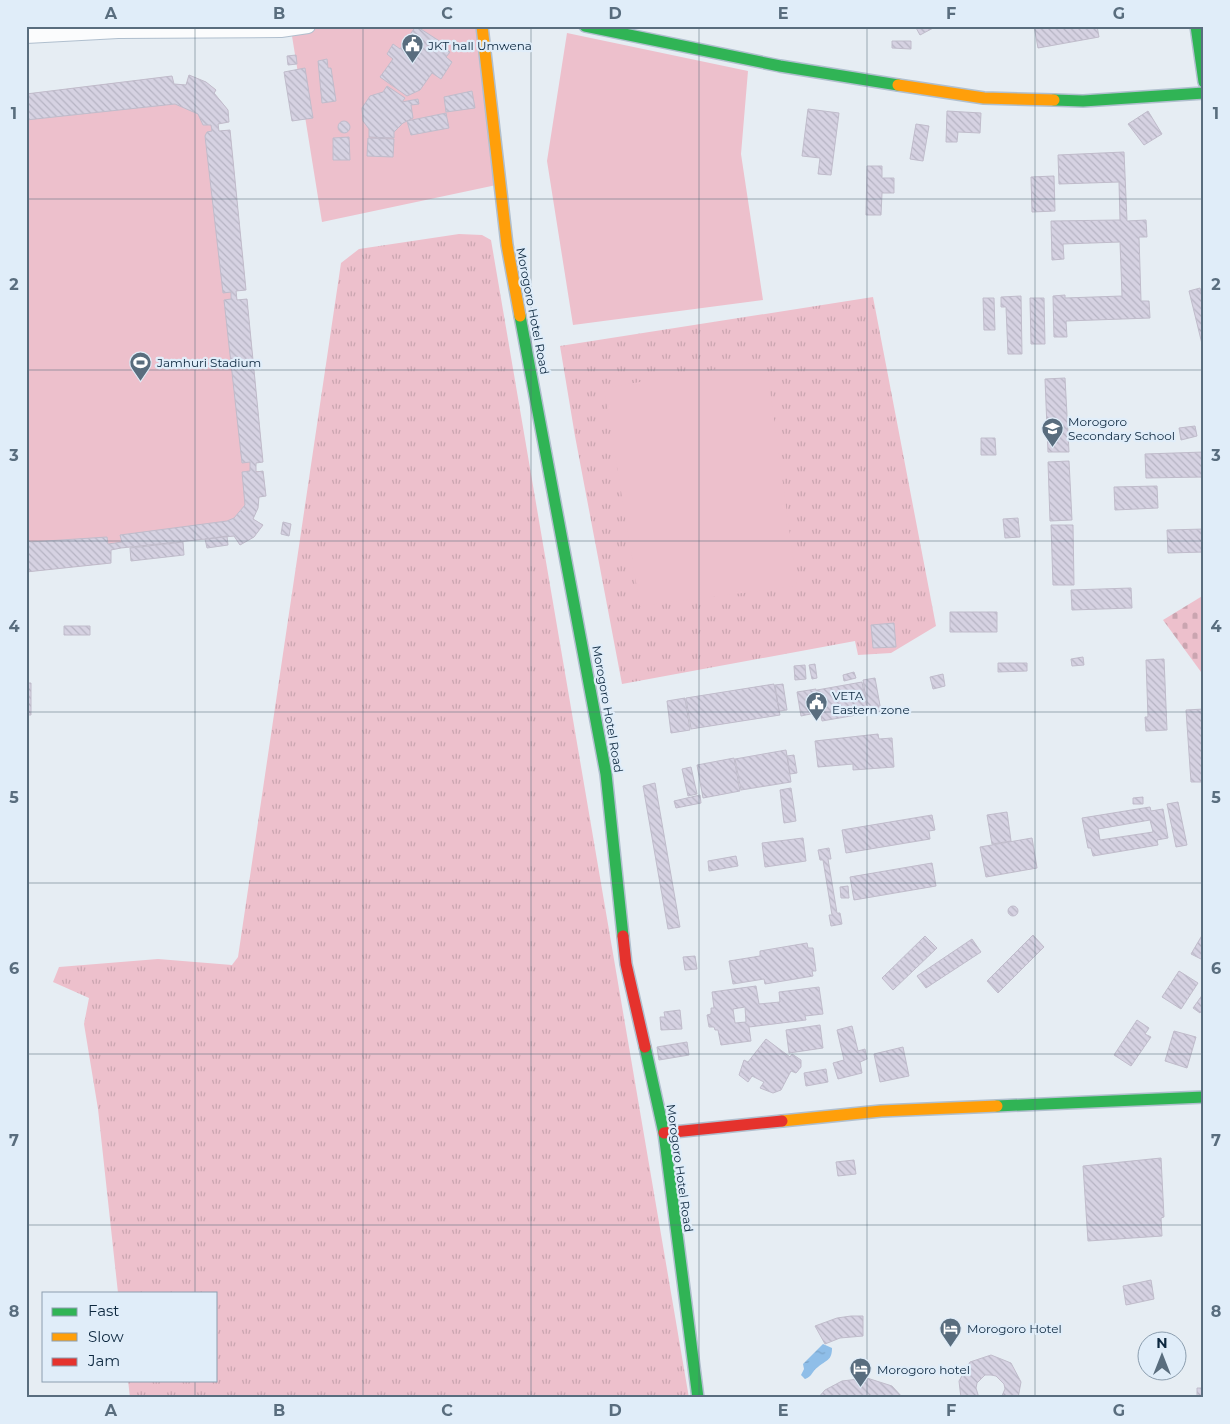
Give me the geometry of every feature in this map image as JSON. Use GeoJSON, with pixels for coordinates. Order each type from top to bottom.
{"type":"FeatureCollection","features":[{"type":"Feature","properties":{"kind":"street"},"geometry":{"type":"LineString","coordinates":[[26,36],[120,29],[281,30],[308,26]]}},
{"type":"Feature","properties":{"kind":"street","name":"Morogoro Hotel Road"},"geometry":{"type":"LineString","coordinates":[[482,26],[507,245],[606,774],[626,964],[664,1133],[698,1398]]}},
{"type":"Feature","properties":{"kind":"street"},"geometry":{"type":"LineString","coordinates":[[584,26],[780,66],[984,98],[1083,100],[1204,93]]}},
{"type":"Feature","properties":{"kind":"street"},"geometry":{"type":"LineString","coordinates":[[1196,26],[1204,82]]}},
{"type":"Feature","properties":{"kind":"street"},"geometry":{"type":"LineString","coordinates":[[664,1133],[880,1111],[1204,1097]]}},
{"type":"Feature","properties":{"kind":"green space"},"geometry":{"type":"Polygon","coordinates":[[[310,26],[477,26],[501,184],[322,222],[292,36],[310,26]]]}},
{"type":"Feature","properties":{"kind":"green space"},"geometry":{"type":"Polygon","coordinates":[[[567,33],[748,71],[741,154],[763,300],[573,325],[547,161],[567,33]]]}},
{"type":"Feature","properties":{"kind":"green space","name":"Jamhuri Stadium"},"geometry":{"type":"Polygon","coordinates":[[[189,75],[206,82],[216,90],[214,93],[228,110],[229,122],[218,124],[219,131],[230,130],[246,290],[236,291],[237,300],[247,299],[263,462],[256,463],[256,471],[263,471],[266,496],[259,497],[258,508],[253,519],[263,525],[254,537],[240,545],[234,536],[121,548],[111,550],[111,563],[26,572],[26,94],[172,76],[174,84],[186,85],[189,75]]]}},
{"type":"Feature","properties":{"kind":"green space"},"geometry":{"type":"Polygon","coordinates":[[[459,234],[482,235],[491,240],[689,1398],[130,1398],[128,1382],[218,1382],[218,1292],[118,1292],[98,1109],[84,1024],[89,998],[53,982],[59,967],[158,959],[232,965],[238,957],[341,263],[359,249],[459,234]]]}},
{"type":"Feature","properties":{"kind":"green space"},"geometry":{"type":"Polygon","coordinates":[[[873,297],[936,626],[891,653],[858,655],[855,641],[622,684],[560,346],[873,297]]]}},
{"type":"Feature","properties":{"kind":"green space"},"geometry":{"type":"Polygon","coordinates":[[[766,361],[797,586],[640,606],[604,388],[766,361]]]}},
{"type":"Feature","properties":{"kind":"green space"},"geometry":{"type":"Polygon","coordinates":[[[1204,595],[1204,676],[1163,620],[1204,595]]]}},
{"type":"Feature","properties":{"kind":"water"},"geometry":{"type":"Polygon","coordinates":[[[823,1344],[832,1348],[831,1355],[828,1360],[805,1379],[801,1375],[804,1369],[803,1364],[823,1344]]]}},
{"type":"Feature","properties":{"kind":"building"},"geometry":{"type":"Polygon","coordinates":[[[416,26],[441,42],[439,44],[450,52],[446,57],[452,62],[441,79],[432,73],[420,90],[407,96],[380,77],[393,59],[387,54],[393,44],[400,49],[416,26]]]}},
{"type":"Feature","properties":{"kind":"building"},"geometry":{"type":"Polygon","coordinates":[[[915,26],[937,26],[920,35],[915,26]]]}},
{"type":"Feature","properties":{"kind":"building"},"geometry":{"type":"Polygon","coordinates":[[[1034,26],[1097,26],[1099,37],[1038,48],[1034,26]]]}},
{"type":"Feature","properties":{"kind":"building"},"geometry":{"type":"Polygon","coordinates":[[[892,41],[911,41],[911,49],[892,48],[892,41]]]}},
{"type":"Feature","properties":{"kind":"building"},"geometry":{"type":"Polygon","coordinates":[[[296,55],[297,64],[288,65],[287,56],[296,55]]]}},
{"type":"Feature","properties":{"kind":"building"},"geometry":{"type":"Polygon","coordinates":[[[327,59],[328,68],[331,68],[336,101],[322,103],[318,61],[327,59]]]}},
{"type":"Feature","properties":{"kind":"building"},"geometry":{"type":"Polygon","coordinates":[[[305,68],[313,118],[292,121],[284,72],[305,68]]]}},
{"type":"Feature","properties":{"kind":"building"},"geometry":{"type":"Polygon","coordinates":[[[189,75],[206,82],[216,90],[214,93],[228,110],[229,122],[218,124],[219,131],[230,130],[246,290],[236,291],[237,300],[247,299],[263,462],[256,463],[256,472],[263,471],[266,496],[259,497],[258,508],[253,519],[263,525],[254,537],[240,545],[234,536],[121,548],[111,550],[111,563],[26,572],[26,540],[31,542],[107,537],[108,544],[122,542],[120,535],[227,521],[234,518],[245,505],[242,472],[250,471],[250,462],[242,463],[224,300],[231,299],[231,292],[223,293],[205,136],[207,132],[212,131],[211,125],[203,125],[198,114],[175,104],[26,120],[26,94],[172,76],[174,84],[186,85],[189,75]]]}},
{"type":"Feature","properties":{"kind":"building"},"geometry":{"type":"Polygon","coordinates":[[[387,86],[405,98],[402,102],[418,99],[419,104],[411,105],[413,118],[403,123],[394,132],[394,138],[369,137],[369,129],[363,121],[362,108],[370,96],[383,92],[387,86]]]}},
{"type":"Feature","properties":{"kind":"building"},"geometry":{"type":"Polygon","coordinates":[[[472,91],[475,108],[446,112],[444,97],[472,91]]]}},
{"type":"Feature","properties":{"kind":"building"},"geometry":{"type":"Polygon","coordinates":[[[808,109],[839,113],[831,175],[818,174],[820,158],[802,156],[808,109]]]}},
{"type":"Feature","properties":{"kind":"building"},"geometry":{"type":"Polygon","coordinates":[[[947,111],[981,113],[980,133],[958,132],[957,142],[946,142],[947,111]]]}},
{"type":"Feature","properties":{"kind":"building"},"geometry":{"type":"Polygon","coordinates":[[[1148,111],[1162,134],[1144,145],[1128,124],[1148,111]]]}},
{"type":"Feature","properties":{"kind":"building"},"geometry":{"type":"Polygon","coordinates":[[[446,113],[449,128],[411,135],[407,121],[446,113]]]}},
{"type":"Feature","properties":{"kind":"building"},"geometry":{"type":"Polygon","coordinates":[[[342,121],[346,121],[350,127],[346,133],[342,133],[338,129],[338,125],[342,121]]]}},
{"type":"Feature","properties":{"kind":"building"},"geometry":{"type":"Polygon","coordinates":[[[916,124],[929,126],[923,161],[910,159],[916,124]]]}},
{"type":"Feature","properties":{"kind":"building"},"geometry":{"type":"Polygon","coordinates":[[[349,137],[350,160],[333,160],[333,138],[349,137]]]}},
{"type":"Feature","properties":{"kind":"building"},"geometry":{"type":"Polygon","coordinates":[[[368,138],[394,139],[393,157],[367,156],[368,138]]]}},
{"type":"Feature","properties":{"kind":"building"},"geometry":{"type":"Polygon","coordinates":[[[1124,152],[1127,221],[1146,220],[1147,237],[1139,237],[1141,301],[1149,301],[1150,318],[1066,321],[1067,337],[1054,337],[1053,296],[1065,295],[1065,298],[1122,296],[1120,242],[1063,244],[1064,259],[1052,260],[1051,221],[1120,220],[1119,182],[1059,184],[1058,155],[1124,152]]]}},
{"type":"Feature","properties":{"kind":"building"},"geometry":{"type":"Polygon","coordinates":[[[867,166],[882,166],[882,178],[894,178],[894,193],[882,193],[881,215],[866,215],[867,166]]]}},
{"type":"Feature","properties":{"kind":"building"},"geometry":{"type":"Polygon","coordinates":[[[1054,176],[1055,211],[1032,212],[1031,177],[1054,176]]]}},
{"type":"Feature","properties":{"kind":"building"},"geometry":{"type":"Polygon","coordinates":[[[1200,288],[1204,303],[1204,352],[1189,291],[1200,288]]]}},
{"type":"Feature","properties":{"kind":"building"},"geometry":{"type":"Polygon","coordinates":[[[1021,296],[1022,354],[1008,354],[1006,307],[1001,307],[1001,297],[1021,296]]]}},
{"type":"Feature","properties":{"kind":"building"},"geometry":{"type":"Polygon","coordinates":[[[983,298],[994,298],[995,330],[984,330],[983,298]]]}},
{"type":"Feature","properties":{"kind":"building"},"geometry":{"type":"Polygon","coordinates":[[[1030,298],[1044,298],[1045,344],[1031,344],[1030,298]]]}},
{"type":"Feature","properties":{"kind":"building"},"geometry":{"type":"Polygon","coordinates":[[[1065,378],[1069,452],[1048,452],[1045,379],[1065,378]]]}},
{"type":"Feature","properties":{"kind":"building"},"geometry":{"type":"Polygon","coordinates":[[[1195,426],[1197,436],[1181,440],[1179,428],[1195,426]]]}},
{"type":"Feature","properties":{"kind":"building"},"geometry":{"type":"Polygon","coordinates":[[[981,438],[995,438],[996,455],[981,455],[981,438]]]}},
{"type":"Feature","properties":{"kind":"building"},"geometry":{"type":"Polygon","coordinates":[[[1204,452],[1204,477],[1146,478],[1145,454],[1204,452]]]}},
{"type":"Feature","properties":{"kind":"building"},"geometry":{"type":"Polygon","coordinates":[[[1069,461],[1072,520],[1050,521],[1048,462],[1069,461]]]}},
{"type":"Feature","properties":{"kind":"building"},"geometry":{"type":"Polygon","coordinates":[[[1157,486],[1158,508],[1115,510],[1114,487],[1157,486]]]}},
{"type":"Feature","properties":{"kind":"building"},"geometry":{"type":"Polygon","coordinates":[[[1018,518],[1020,537],[1005,538],[1003,519],[1018,518]]]}},
{"type":"Feature","properties":{"kind":"building"},"geometry":{"type":"Polygon","coordinates":[[[283,522],[291,524],[289,536],[281,534],[283,522]]]}},
{"type":"Feature","properties":{"kind":"building"},"geometry":{"type":"Polygon","coordinates":[[[1051,525],[1073,525],[1074,585],[1053,585],[1051,525]]]}},
{"type":"Feature","properties":{"kind":"building"},"geometry":{"type":"Polygon","coordinates":[[[1204,529],[1204,552],[1168,553],[1167,530],[1204,529]]]}},
{"type":"Feature","properties":{"kind":"building"},"geometry":{"type":"Polygon","coordinates":[[[227,536],[228,545],[207,548],[205,539],[227,536]]]}},
{"type":"Feature","properties":{"kind":"building"},"geometry":{"type":"Polygon","coordinates":[[[183,542],[184,555],[131,561],[130,548],[183,542]]]}},
{"type":"Feature","properties":{"kind":"building"},"geometry":{"type":"Polygon","coordinates":[[[1131,588],[1132,608],[1072,610],[1071,590],[1131,588]]]}},
{"type":"Feature","properties":{"kind":"building"},"geometry":{"type":"Polygon","coordinates":[[[950,612],[997,612],[997,632],[950,632],[950,612]]]}},
{"type":"Feature","properties":{"kind":"building"},"geometry":{"type":"Polygon","coordinates":[[[894,623],[896,647],[873,648],[871,625],[894,623]]]}},
{"type":"Feature","properties":{"kind":"building"},"geometry":{"type":"Polygon","coordinates":[[[64,626],[90,626],[90,635],[64,635],[64,626]]]}},
{"type":"Feature","properties":{"kind":"building"},"geometry":{"type":"Polygon","coordinates":[[[1083,657],[1084,665],[1072,666],[1071,659],[1083,657]]]}},
{"type":"Feature","properties":{"kind":"building"},"geometry":{"type":"Polygon","coordinates":[[[1164,659],[1167,730],[1146,731],[1145,717],[1148,717],[1146,660],[1164,659]]]}},
{"type":"Feature","properties":{"kind":"building"},"geometry":{"type":"Polygon","coordinates":[[[998,663],[1027,663],[1027,671],[998,672],[998,663]]]}},
{"type":"Feature","properties":{"kind":"building"},"geometry":{"type":"Polygon","coordinates":[[[815,664],[817,678],[812,679],[809,665],[815,664]]]}},
{"type":"Feature","properties":{"kind":"building"},"geometry":{"type":"Polygon","coordinates":[[[805,665],[806,679],[795,680],[794,666],[805,665]]]}},
{"type":"Feature","properties":{"kind":"building"},"geometry":{"type":"Polygon","coordinates":[[[854,672],[856,678],[844,681],[843,675],[854,672]]]}},
{"type":"Feature","properties":{"kind":"building"},"geometry":{"type":"Polygon","coordinates":[[[943,674],[945,686],[933,689],[930,677],[943,674]]]}},
{"type":"Feature","properties":{"kind":"building"},"geometry":{"type":"Polygon","coordinates":[[[875,678],[881,711],[868,713],[863,680],[875,678]]]}},
{"type":"Feature","properties":{"kind":"building"},"geometry":{"type":"Polygon","coordinates":[[[862,682],[868,713],[822,721],[817,690],[862,682]]]}},
{"type":"Feature","properties":{"kind":"building"},"geometry":{"type":"Polygon","coordinates":[[[26,683],[31,683],[31,715],[26,715],[26,683]]]}},
{"type":"Feature","properties":{"kind":"building"},"geometry":{"type":"Polygon","coordinates":[[[774,684],[780,715],[691,729],[686,698],[774,684]]]}},
{"type":"Feature","properties":{"kind":"building"},"geometry":{"type":"Polygon","coordinates":[[[783,684],[787,710],[779,711],[775,685],[783,684]]]}},
{"type":"Feature","properties":{"kind":"building"},"geometry":{"type":"Polygon","coordinates":[[[816,689],[820,712],[801,716],[797,692],[816,689]]]}},
{"type":"Feature","properties":{"kind":"building"},"geometry":{"type":"Polygon","coordinates":[[[685,698],[690,730],[671,733],[667,701],[685,698]]]}},
{"type":"Feature","properties":{"kind":"building"},"geometry":{"type":"Polygon","coordinates":[[[1204,709],[1204,782],[1191,782],[1186,710],[1204,709]]]}},
{"type":"Feature","properties":{"kind":"building"},"geometry":{"type":"Polygon","coordinates":[[[878,734],[879,739],[892,738],[894,767],[853,770],[853,764],[818,767],[815,741],[878,734]]]}},
{"type":"Feature","properties":{"kind":"building"},"geometry":{"type":"Polygon","coordinates":[[[786,750],[791,782],[741,790],[735,759],[786,750]]]}},
{"type":"Feature","properties":{"kind":"building"},"geometry":{"type":"Polygon","coordinates":[[[794,755],[797,773],[790,774],[787,756],[794,755]]]}},
{"type":"Feature","properties":{"kind":"building"},"geometry":{"type":"Polygon","coordinates":[[[734,758],[740,791],[703,798],[697,765],[734,758]]]}},
{"type":"Feature","properties":{"kind":"building"},"geometry":{"type":"Polygon","coordinates":[[[691,767],[697,794],[688,796],[682,769],[691,767]]]}},
{"type":"Feature","properties":{"kind":"building"},"geometry":{"type":"Polygon","coordinates":[[[655,783],[680,927],[668,929],[643,786],[655,783]]]}},
{"type":"Feature","properties":{"kind":"building"},"geometry":{"type":"Polygon","coordinates":[[[791,788],[796,821],[784,823],[780,790],[791,788]]]}},
{"type":"Feature","properties":{"kind":"building"},"geometry":{"type":"Polygon","coordinates":[[[700,795],[701,803],[676,808],[674,801],[700,795]]]}},
{"type":"Feature","properties":{"kind":"building"},"geometry":{"type":"Polygon","coordinates":[[[1143,797],[1143,804],[1133,804],[1133,798],[1143,797]]]}},
{"type":"Feature","properties":{"kind":"building"},"geometry":{"type":"Polygon","coordinates":[[[1178,802],[1187,845],[1176,847],[1167,804],[1178,802]]]}},
{"type":"Feature","properties":{"kind":"building"},"geometry":{"type":"Polygon","coordinates":[[[1150,807],[1151,811],[1163,809],[1168,838],[1157,840],[1158,845],[1093,856],[1091,848],[1088,848],[1082,818],[1150,807]],[[1150,820],[1098,829],[1100,840],[1153,832],[1150,820]]]}},
{"type":"Feature","properties":{"kind":"building"},"geometry":{"type":"Polygon","coordinates":[[[1007,812],[1011,841],[992,844],[987,815],[1007,812]]]}},
{"type":"Feature","properties":{"kind":"building"},"geometry":{"type":"Polygon","coordinates":[[[932,815],[935,830],[929,831],[930,839],[846,853],[842,830],[932,815]]]}},
{"type":"Feature","properties":{"kind":"building"},"geometry":{"type":"Polygon","coordinates":[[[803,838],[806,861],[765,867],[762,843],[803,838]]]}},
{"type":"Feature","properties":{"kind":"building"},"geometry":{"type":"Polygon","coordinates":[[[1032,838],[1037,868],[986,877],[980,847],[1032,838]]]}},
{"type":"Feature","properties":{"kind":"building"},"geometry":{"type":"Polygon","coordinates":[[[829,848],[831,859],[828,859],[837,913],[840,913],[842,924],[831,926],[829,915],[832,915],[823,860],[820,860],[818,850],[829,848]]]}},
{"type":"Feature","properties":{"kind":"building"},"geometry":{"type":"Polygon","coordinates":[[[736,856],[738,866],[709,871],[708,861],[736,856]]]}},
{"type":"Feature","properties":{"kind":"building"},"geometry":{"type":"Polygon","coordinates":[[[932,863],[936,886],[854,900],[850,877],[932,863]]]}},
{"type":"Feature","properties":{"kind":"building"},"geometry":{"type":"Polygon","coordinates":[[[848,886],[849,898],[841,898],[840,887],[848,886]]]}},
{"type":"Feature","properties":{"kind":"building"},"geometry":{"type":"Polygon","coordinates":[[[1011,906],[1015,906],[1018,911],[1017,915],[1011,916],[1008,913],[1008,909],[1011,906]]]}},
{"type":"Feature","properties":{"kind":"building"},"geometry":{"type":"Polygon","coordinates":[[[1204,932],[1204,959],[1203,960],[1191,954],[1204,932]]]}},
{"type":"Feature","properties":{"kind":"building"},"geometry":{"type":"Polygon","coordinates":[[[1033,935],[1044,947],[998,993],[987,981],[1033,935]]]}},
{"type":"Feature","properties":{"kind":"building"},"geometry":{"type":"Polygon","coordinates":[[[925,936],[937,948],[893,990],[882,978],[925,936]]]}},
{"type":"Feature","properties":{"kind":"building"},"geometry":{"type":"Polygon","coordinates":[[[972,939],[981,952],[926,988],[917,976],[972,939]]]}},
{"type":"Feature","properties":{"kind":"building"},"geometry":{"type":"Polygon","coordinates":[[[807,943],[808,948],[813,948],[816,971],[812,971],[813,976],[765,984],[764,979],[733,984],[729,961],[760,956],[760,951],[807,943]]]}},
{"type":"Feature","properties":{"kind":"building"},"geometry":{"type":"Polygon","coordinates":[[[695,956],[697,969],[685,970],[683,957],[695,956]]]}},
{"type":"Feature","properties":{"kind":"building"},"geometry":{"type":"Polygon","coordinates":[[[1179,971],[1198,983],[1181,1009],[1162,997],[1179,971]]]}},
{"type":"Feature","properties":{"kind":"building"},"geometry":{"type":"Polygon","coordinates":[[[756,986],[759,1004],[780,1002],[779,992],[819,987],[823,1014],[805,1016],[806,1020],[749,1027],[751,1041],[721,1045],[718,1030],[715,1030],[714,1027],[709,1027],[707,1015],[711,1014],[711,1008],[714,1008],[712,992],[756,986]],[[745,1007],[733,1009],[735,1023],[746,1022],[745,1007]]]}},
{"type":"Feature","properties":{"kind":"building"},"geometry":{"type":"Polygon","coordinates":[[[1203,994],[1204,1007],[1200,1013],[1193,1008],[1203,994]]]}},
{"type":"Feature","properties":{"kind":"building"},"geometry":{"type":"Polygon","coordinates":[[[680,1010],[682,1029],[661,1030],[660,1017],[665,1017],[664,1012],[680,1010]]]}},
{"type":"Feature","properties":{"kind":"building"},"geometry":{"type":"Polygon","coordinates":[[[1137,1020],[1149,1028],[1145,1034],[1151,1037],[1131,1066],[1114,1055],[1137,1020]]]}},
{"type":"Feature","properties":{"kind":"building"},"geometry":{"type":"Polygon","coordinates":[[[820,1025],[823,1048],[789,1053],[786,1030],[820,1025]]]}},
{"type":"Feature","properties":{"kind":"building"},"geometry":{"type":"Polygon","coordinates":[[[852,1026],[858,1051],[865,1049],[867,1059],[860,1062],[862,1073],[838,1079],[833,1063],[844,1060],[837,1030],[852,1026]]]}},
{"type":"Feature","properties":{"kind":"building"},"geometry":{"type":"Polygon","coordinates":[[[1174,1031],[1196,1037],[1187,1068],[1165,1061],[1174,1031]]]}},
{"type":"Feature","properties":{"kind":"building"},"geometry":{"type":"Polygon","coordinates":[[[766,1039],[790,1057],[792,1054],[801,1060],[801,1067],[796,1073],[791,1071],[781,1090],[773,1093],[760,1088],[764,1082],[752,1076],[748,1082],[739,1075],[744,1060],[748,1062],[766,1039]]]}},
{"type":"Feature","properties":{"kind":"building"},"geometry":{"type":"Polygon","coordinates":[[[687,1042],[689,1055],[659,1060],[657,1047],[687,1042]]]}},
{"type":"Feature","properties":{"kind":"building"},"geometry":{"type":"Polygon","coordinates":[[[903,1047],[909,1076],[880,1082],[874,1054],[903,1047]]]}},
{"type":"Feature","properties":{"kind":"building"},"geometry":{"type":"Polygon","coordinates":[[[826,1069],[828,1082],[806,1086],[804,1073],[826,1069]]]}},
{"type":"Feature","properties":{"kind":"building"},"geometry":{"type":"Polygon","coordinates":[[[1161,1158],[1164,1217],[1161,1218],[1162,1236],[1088,1241],[1083,1166],[1161,1158]]]}},
{"type":"Feature","properties":{"kind":"building"},"geometry":{"type":"Polygon","coordinates":[[[854,1160],[856,1174],[838,1176],[836,1162],[854,1160]]]}},
{"type":"Feature","properties":{"kind":"building"},"geometry":{"type":"Polygon","coordinates":[[[1151,1280],[1154,1299],[1126,1305],[1123,1286],[1151,1280]]]}},
{"type":"Feature","properties":{"kind":"building"},"geometry":{"type":"Polygon","coordinates":[[[863,1316],[863,1336],[840,1338],[825,1344],[815,1326],[837,1318],[863,1316]]]}},
{"type":"Feature","properties":{"kind":"building"},"geometry":{"type":"Polygon","coordinates":[[[991,1355],[1011,1363],[1021,1382],[1018,1398],[1001,1398],[1005,1389],[1004,1384],[996,1376],[985,1375],[977,1383],[976,1388],[979,1398],[961,1398],[959,1381],[970,1362],[991,1355]]]}},
{"type":"Feature","properties":{"kind":"building","name":"Morogoro hotel"},"geometry":{"type":"Polygon","coordinates":[[[867,1378],[892,1386],[903,1398],[818,1398],[825,1390],[842,1381],[867,1378]]]}},
{"type":"Feature","properties":{"kind":"building"},"geometry":{"type":"Polygon","coordinates":[[[1197,1388],[1204,1388],[1204,1398],[1197,1398],[1197,1388]]]}},
{"type":"Feature","properties":{"kind":"traffic: fast"},"geometry":{"type":"LineString","coordinates":[[585,26],[780,66],[898,85]]}},
{"type":"Feature","properties":{"kind":"traffic: fast"},"geometry":{"type":"LineString","coordinates":[[1196,26],[1204,82]]}},
{"type":"Feature","properties":{"kind":"traffic: fast"},"geometry":{"type":"LineString","coordinates":[[1054,100],[1083,101],[1204,93]]}},
{"type":"Feature","properties":{"kind":"traffic: fast"},"geometry":{"type":"LineString","coordinates":[[520,316],[606,774],[623,936]]}},
{"type":"Feature","properties":{"kind":"traffic: fast"},"geometry":{"type":"LineString","coordinates":[[645,1047],[664,1133],[698,1398]]}},
{"type":"Feature","properties":{"kind":"traffic: fast"},"geometry":{"type":"LineString","coordinates":[[997,1106],[1204,1097]]}},
{"type":"Feature","properties":{"kind":"traffic: slow"},"geometry":{"type":"LineString","coordinates":[[482,26],[507,245],[520,316]]}},
{"type":"Feature","properties":{"kind":"traffic: slow"},"geometry":{"type":"LineString","coordinates":[[898,85],[984,98],[1054,100]]}},
{"type":"Feature","properties":{"kind":"traffic: slow"},"geometry":{"type":"LineString","coordinates":[[782,1121],[881,1111],[997,1106]]}},
{"type":"Feature","properties":{"kind":"traffic: jam"},"geometry":{"type":"LineString","coordinates":[[623,936],[626,964],[645,1047]]}},
{"type":"Feature","properties":{"kind":"traffic: jam"},"geometry":{"type":"LineString","coordinates":[[664,1133],[782,1121]]}},
{"type":"Feature","properties":{"kind":"place","name":"JKT hall Umwena"},"geometry":{"type":"Point","coordinates":[412,64]}},
{"type":"Feature","properties":{"kind":"place","name":"Jamhuri Stadium"},"geometry":{"type":"Point","coordinates":[141,381]}},
{"type":"Feature","properties":{"kind":"place","name":"Morogoro Secondary School"},"geometry":{"type":"Point","coordinates":[1052,447]}},
{"type":"Feature","properties":{"kind":"place","name":"VETA Eastern zone"},"geometry":{"type":"Point","coordinates":[816,721]}},
{"type":"Feature","properties":{"kind":"place","name":"Morogoro Hotel"},"geometry":{"type":"Point","coordinates":[951,1347]}},
{"type":"Feature","properties":{"kind":"place","name":"Morogoro hotel"},"geometry":{"type":"Point","coordinates":[861,1388]}}]}
